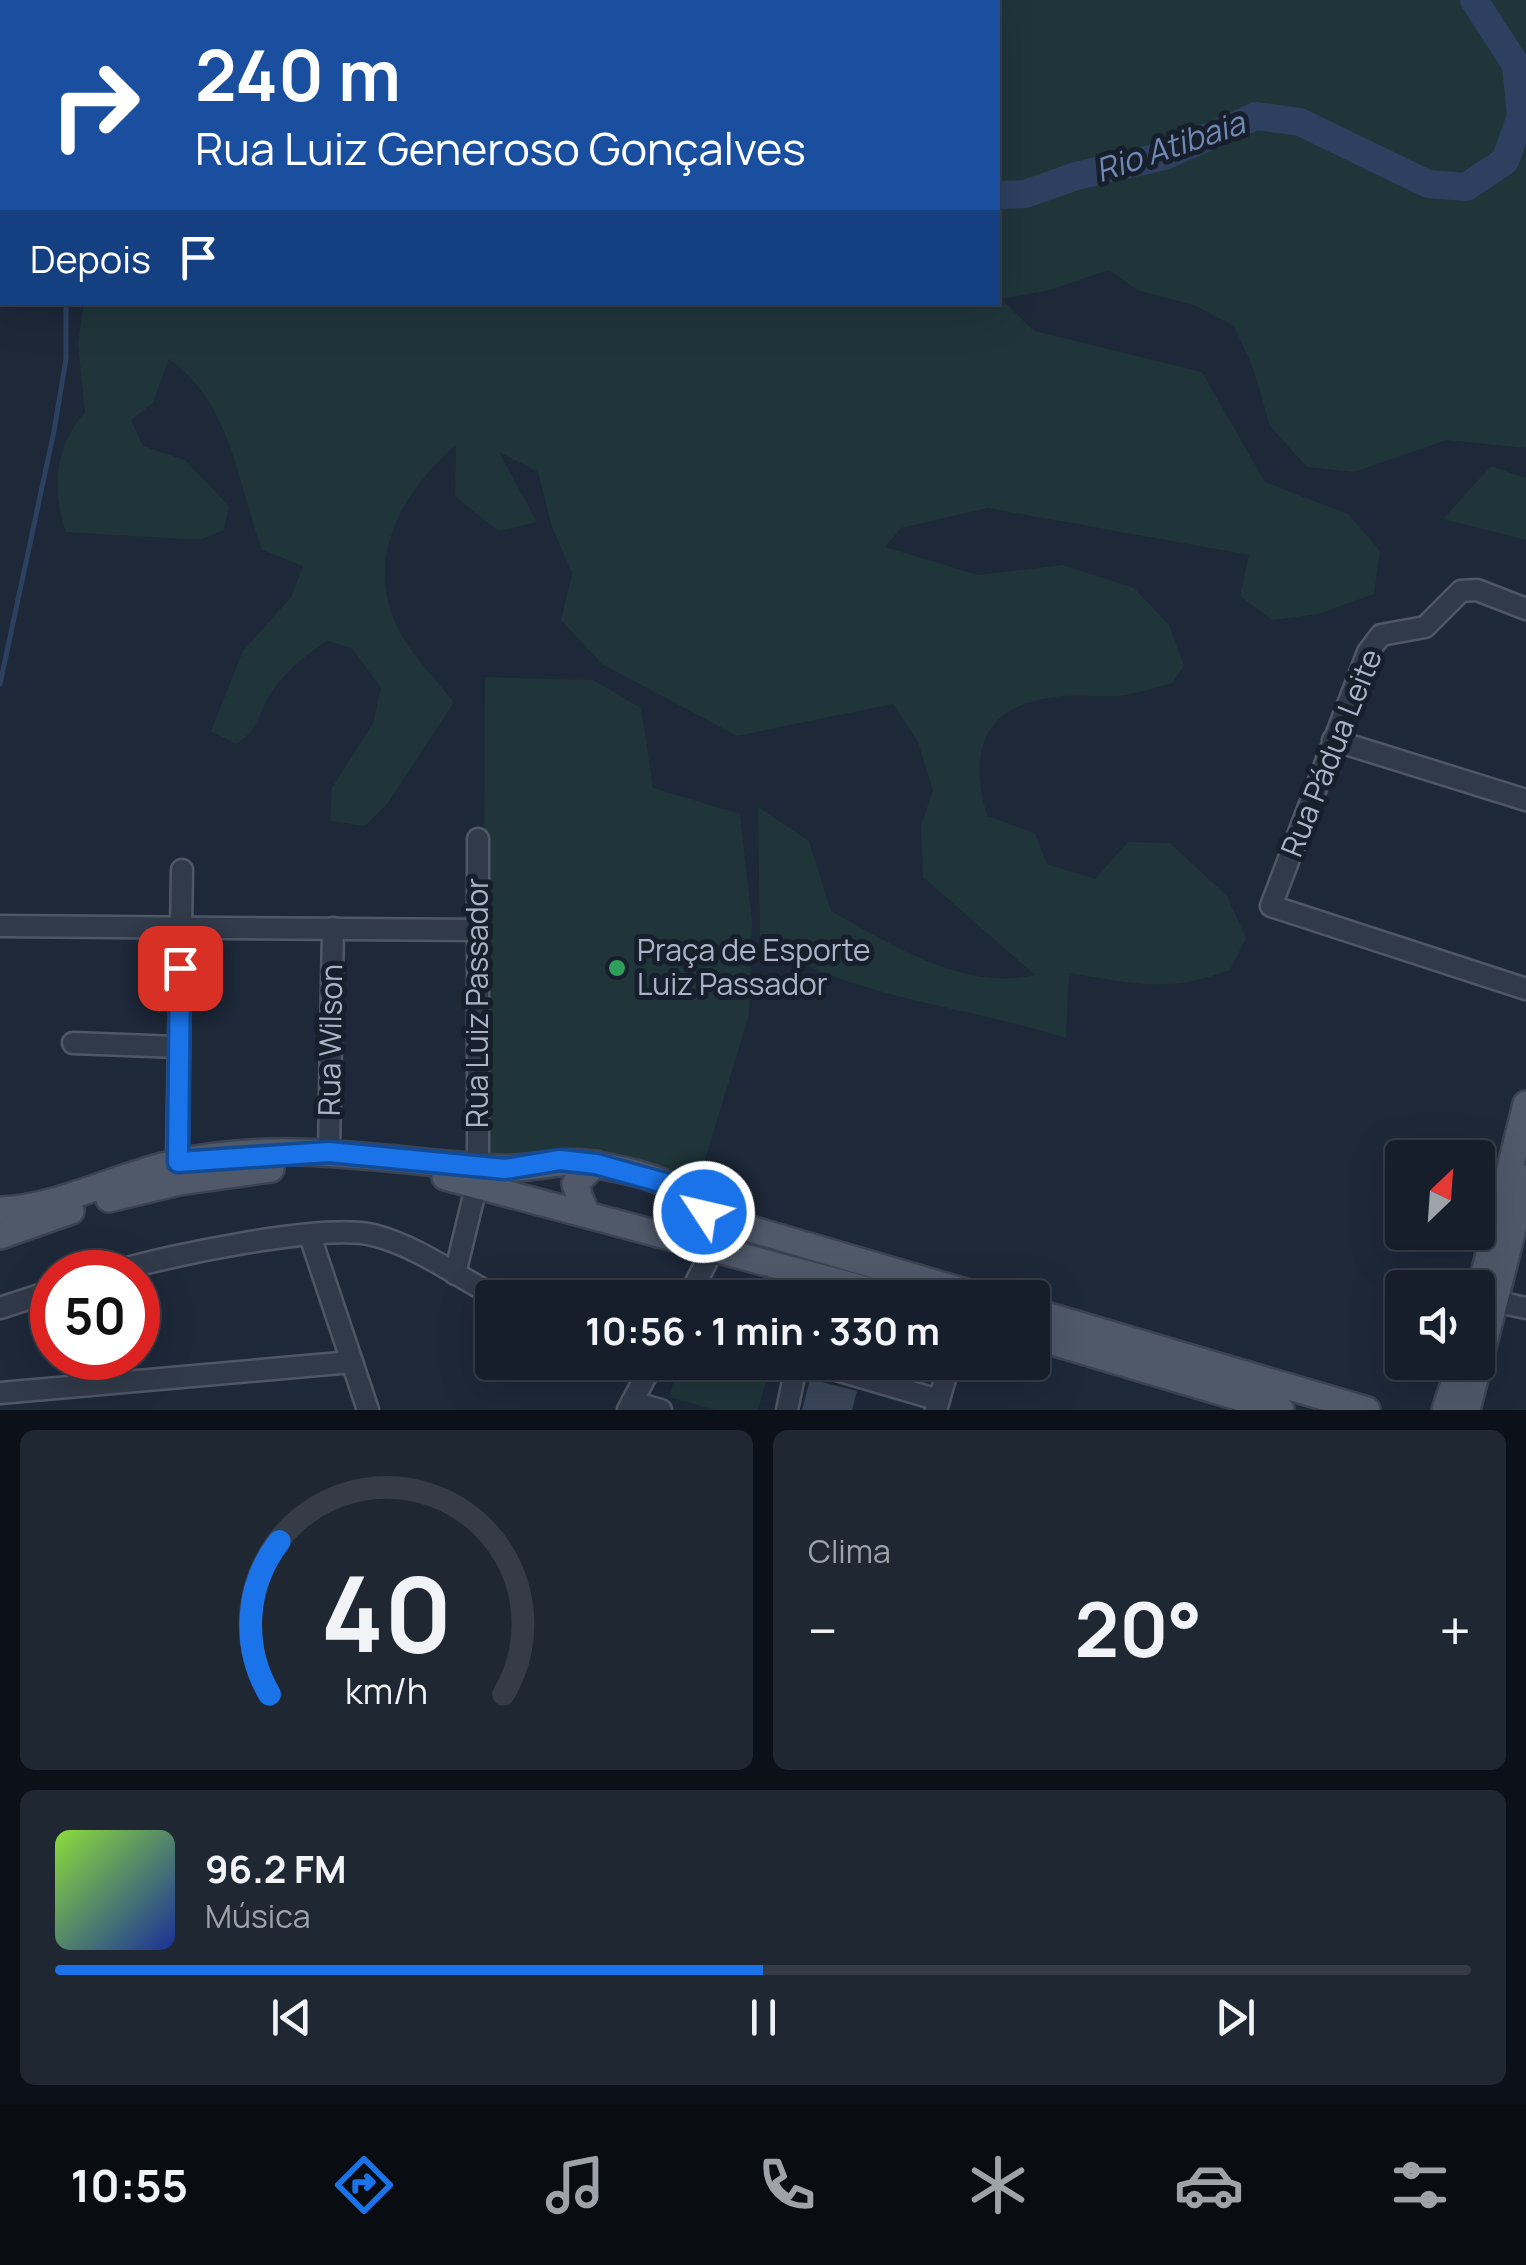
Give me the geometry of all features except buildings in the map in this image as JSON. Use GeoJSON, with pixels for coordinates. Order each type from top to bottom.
{"type":"FeatureCollection","features":[{"type":"Feature","properties":{"kind":"main road"},"geometry":{"type":"LineString","coordinates":[[1494,1270],[1510,1207],[1526,1104]]}},
{"type":"Feature","properties":{"kind":"main road"},"geometry":{"type":"LineString","coordinates":[[0,1210],[30,1206],[178,1162],[329,1152],[478,1175],[585,1211],[833,1280]]}},
{"type":"Feature","properties":{"kind":"main road"},"geometry":{"type":"LineString","coordinates":[[0,1236],[136,1192],[240,1172],[378,1168],[478,1175],[560,1160],[596,1164],[668,1184],[687,1200],[728,1222],[925,1280]]}},
{"type":"Feature","properties":{"kind":"main road"},"geometry":{"type":"LineString","coordinates":[[585,1211],[575,1184],[596,1164]]}},
{"type":"Feature","properties":{"kind":"main road"},"geometry":{"type":"LineString","coordinates":[[1510,1207],[1526,1178]]}},
{"type":"Feature","properties":{"kind":"main road"},"geometry":{"type":"LineString","coordinates":[[668,1234],[682,1228],[688,1216],[687,1200]]}},
{"type":"Feature","properties":{"kind":"main road"},"geometry":{"type":"LineString","coordinates":[[1050,1316],[1367,1410]]}},
{"type":"Feature","properties":{"kind":"main road"},"geometry":{"type":"LineString","coordinates":[[1050,1341],[1281,1410]]}},
{"type":"Feature","properties":{"kind":"main road"},"geometry":{"type":"LineString","coordinates":[[1446,1410],[1455,1380]]}},
{"type":"Feature","properties":{"kind":"main road"},"geometry":{"type":"LineString","coordinates":[[1468,1410],[1473,1380]]}},
{"type":"Feature","properties":{"kind":"street","name":"Rua Pádua Leite"},"geometry":{"type":"LineString","coordinates":[[1526,609],[1476,590],[1461,590],[1425,627],[1381,635],[1368,652],[1272,906],[1526,989]]}},
{"type":"Feature","properties":{"kind":"street"},"geometry":{"type":"LineString","coordinates":[[1333,740],[1526,800]]}},
{"type":"Feature","properties":{"kind":"street","name":"Rua Luiz Passador"},"geometry":{"type":"LineString","coordinates":[[455,1274],[478,1175],[478,839]]}},
{"type":"Feature","properties":{"kind":"street"},"geometry":{"type":"LineString","coordinates":[[178,1162],[182,870]]}},
{"type":"Feature","properties":{"kind":"street"},"geometry":{"type":"LineString","coordinates":[[0,926],[476,930]]}},
{"type":"Feature","properties":{"kind":"street","name":"Rua Wilson"},"geometry":{"type":"LineString","coordinates":[[329,1152],[333,928]]}},
{"type":"Feature","properties":{"kind":"street"},"geometry":{"type":"LineString","coordinates":[[73,1044],[178,1047]]}},
{"type":"Feature","properties":{"kind":"street"},"geometry":{"type":"LineString","coordinates":[[160,1262],[222,1248],[310,1236],[371,1234],[475,1285]]}},
{"type":"Feature","properties":{"kind":"street"},"geometry":{"type":"LineString","coordinates":[[310,1236],[368,1410]]}},
{"type":"Feature","properties":{"kind":"street"},"geometry":{"type":"LineString","coordinates":[[697,1280],[714,1247]]}},
{"type":"Feature","properties":{"kind":"street"},"geometry":{"type":"LineString","coordinates":[[0,1308],[30,1299]]}},
{"type":"Feature","properties":{"kind":"street"},"geometry":{"type":"LineString","coordinates":[[1495,1302],[1526,1308]]}},
{"type":"Feature","properties":{"kind":"street"},"geometry":{"type":"LineString","coordinates":[[0,1392],[352,1362]]}},
{"type":"Feature","properties":{"kind":"street"},"geometry":{"type":"LineString","coordinates":[[643,1380],[630,1406],[661,1410]]}},
{"type":"Feature","properties":{"kind":"street"},"geometry":{"type":"LineString","coordinates":[[787,1410],[793,1380]]}},
{"type":"Feature","properties":{"kind":"street"},"geometry":{"type":"LineString","coordinates":[[863,1380],[938,1405],[945,1380]]}},
{"type":"Feature","properties":{"kind":"green space"},"geometry":{"type":"Polygon","coordinates":[[[1000,0],[1526,0],[1526,448],[1447,440],[1354,472],[1307,467],[1270,426],[1253,368],[1234,326],[1196,306],[1137,290],[1109,270],[1050,290],[1001,299],[1034,331],[1202,372],[1265,482],[1348,514],[1380,551],[1374,594],[1319,614],[1272,620],[1240,596],[1249,555],[988,508],[901,528],[885,547],[978,575],[1063,565],[1134,588],[1169,625],[1184,666],[1172,683],[1126,695],[1036,700],[999,719],[982,750],[980,769],[987,816],[1035,833],[1047,864],[1095,879],[1128,842],[1170,843],[1227,896],[1246,938],[1230,970],[1187,982],[1131,983],[1069,973],[1066,1038],[832,976],[760,941],[758,807],[809,841],[831,911],[903,950],[955,971],[982,977],[1035,975],[923,877],[921,825],[933,791],[918,742],[893,704],[737,736],[602,664],[561,620],[572,573],[552,527],[538,472],[499,452],[537,522],[498,531],[455,496],[456,445],[420,483],[394,528],[387,551],[388,602],[410,648],[454,702],[388,803],[365,826],[330,821],[332,788],[373,723],[381,688],[352,648],[327,641],[280,681],[243,739],[236,744],[211,731],[243,651],[291,597],[303,566],[262,550],[220,421],[190,377],[169,359],[153,403],[131,420],[143,446],[185,460],[229,506],[224,530],[200,540],[66,532],[58,500],[59,469],[67,439],[85,412],[78,343],[84,305],[1000,305],[1000,0]]]}},
{"type":"Feature","properties":{"kind":"green space"},"geometry":{"type":"Polygon","coordinates":[[[1491,466],[1526,478],[1526,540],[1443,519],[1491,466]]]}},
{"type":"Feature","properties":{"kind":"green space","name":"Praça de Esporte Luiz Passador"},"geometry":{"type":"Polygon","coordinates":[[[485,677],[593,680],[641,708],[653,788],[740,814],[752,921],[749,1015],[694,1196],[671,1176],[482,1162],[485,677]]]}},
{"type":"Feature","properties":{"kind":"green space"},"geometry":{"type":"Polygon","coordinates":[[[674,1380],[766,1380],[758,1410],[715,1410],[669,1397],[674,1380]]]}},
{"type":"Feature","properties":{"kind":"waterway","name":"Rio Atibaia"},"geometry":{"type":"LineString","coordinates":[[1000,195],[1025,194],[1076,176],[1164,156],[1256,116],[1300,122],[1428,184],[1466,187],[1505,161],[1521,116],[1516,65],[1474,0]]}},
{"type":"Feature","properties":{"kind":"waterway"},"geometry":{"type":"LineString","coordinates":[[0,684],[54,431],[66,359],[66,305]]}},
{"type":"Feature","properties":{"kind":"place","name":"Praça de Esporte Luiz Passador"},"geometry":{"type":"Point","coordinates":[617,968]}},
{"type":"Feature","properties":{"kind":"route"},"geometry":{"type":"LineString","coordinates":[[180,968],[178,1162],[329,1152],[505,1169],[560,1160],[596,1164],[668,1184],[704,1212]]}}]}
